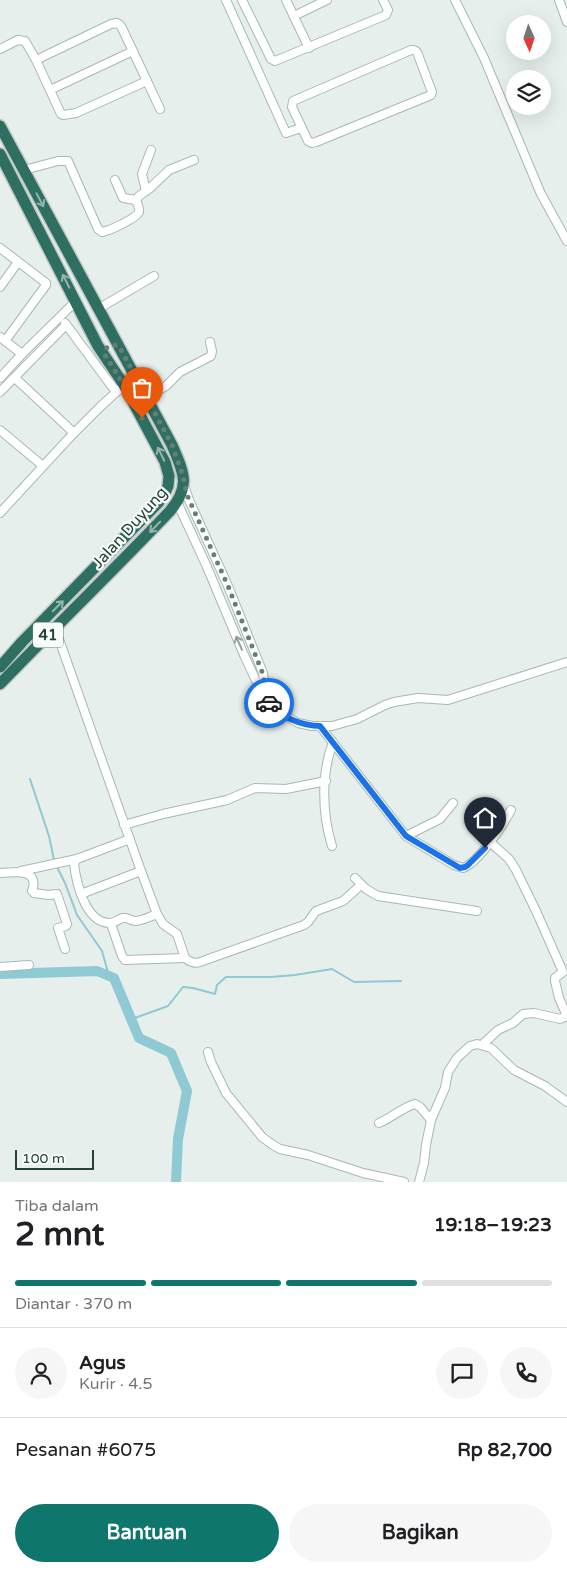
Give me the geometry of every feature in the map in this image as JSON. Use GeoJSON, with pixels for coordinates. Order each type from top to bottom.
{"type":"FeatureCollection","features":[{"type":"Feature","properties":{"kind":"highway","name":"Jalan Duyung"},"geometry":{"type":"LineString","coordinates":[[0,126],[172,445],[183,476],[184,485],[177,502],[96,588],[0,684]]}},
{"type":"Feature","properties":{"kind":"highway","name":"Jalan Duyung"},"geometry":{"type":"LineString","coordinates":[[0,154],[120,388],[165,462],[169,476],[168,489],[158,503],[0,667]]}},
{"type":"Feature","properties":{"kind":"highway"},"geometry":{"type":"LineString","coordinates":[[93,335],[97,338],[104,338],[108,333],[107,326]]}},
{"type":"Feature","properties":{"kind":"highway"},"geometry":{"type":"LineString","coordinates":[[106,358],[105,350],[108,346],[116,345],[120,348]]}},
{"type":"Feature","properties":{"kind":"highway"},"geometry":{"type":"LineString","coordinates":[[39,625],[45,633],[53,630]]}},
{"type":"Feature","properties":{"kind":"highway"},"geometry":{"type":"LineString","coordinates":[[24,640],[32,640],[34,649]]}},
{"type":"Feature","properties":{"kind":"street"},"geometry":{"type":"LineString","coordinates":[[226,0],[284,130]]}},
{"type":"Feature","properties":{"kind":"street"},"geometry":{"type":"LineString","coordinates":[[242,0],[271,59],[274,61],[386,15],[388,10],[383,0]]}},
{"type":"Feature","properties":{"kind":"street"},"geometry":{"type":"LineString","coordinates":[[286,0],[309,48]]}},
{"type":"Feature","properties":{"kind":"street"},"geometry":{"type":"LineString","coordinates":[[294,16],[327,0]]}},
{"type":"Feature","properties":{"kind":"street"},"geometry":{"type":"LineString","coordinates":[[455,0],[484,58],[541,194],[567,241]]}},
{"type":"Feature","properties":{"kind":"street"},"geometry":{"type":"LineString","coordinates":[[559,0],[564,8],[567,22]]}},
{"type":"Feature","properties":{"kind":"street"},"geometry":{"type":"LineString","coordinates":[[36,60],[117,22],[122,26],[160,110]]}},
{"type":"Feature","properties":{"kind":"street"},"geometry":{"type":"LineString","coordinates":[[0,49],[18,40],[25,41],[61,114],[67,115],[147,81]]}},
{"type":"Feature","properties":{"kind":"street"},"geometry":{"type":"LineString","coordinates":[[411,50],[417,52],[432,92],[431,95],[312,143],[308,141],[297,118],[292,107],[292,101],[411,50]]}},
{"type":"Feature","properties":{"kind":"street"},"geometry":{"type":"LineString","coordinates":[[50,90],[133,51]]}},
{"type":"Feature","properties":{"kind":"street"},"geometry":{"type":"LineString","coordinates":[[284,130],[297,118]]}},
{"type":"Feature","properties":{"kind":"street"},"geometry":{"type":"LineString","coordinates":[[284,130],[302,128]]}},
{"type":"Feature","properties":{"kind":"street"},"geometry":{"type":"LineString","coordinates":[[146,191],[142,174],[151,150]]}},
{"type":"Feature","properties":{"kind":"street"},"geometry":{"type":"LineString","coordinates":[[136,200],[169,170],[194,160]]}},
{"type":"Feature","properties":{"kind":"street"},"geometry":{"type":"LineString","coordinates":[[24,170],[58,161],[68,161],[98,229],[102,232],[132,219],[138,214],[139,210],[136,200]]}},
{"type":"Feature","properties":{"kind":"street"},"geometry":{"type":"LineString","coordinates":[[115,180],[123,198],[136,200]]}},
{"type":"Feature","properties":{"kind":"street"},"geometry":{"type":"LineString","coordinates":[[0,248],[46,281],[46,285],[3,339],[22,354]]}},
{"type":"Feature","properties":{"kind":"street"},"geometry":{"type":"LineString","coordinates":[[0,287],[18,262]]}},
{"type":"Feature","properties":{"kind":"street"},"geometry":{"type":"LineString","coordinates":[[98,309],[154,276]]}},
{"type":"Feature","properties":{"kind":"street"},"geometry":{"type":"LineString","coordinates":[[0,378],[76,300]]}},
{"type":"Feature","properties":{"kind":"street"},"geometry":{"type":"LineString","coordinates":[[0,513],[74,433],[120,388],[66,326],[60,316]]}},
{"type":"Feature","properties":{"kind":"street"},"geometry":{"type":"LineString","coordinates":[[0,392],[66,326]]}},
{"type":"Feature","properties":{"kind":"street"},"geometry":{"type":"LineString","coordinates":[[146,397],[166,386],[180,372],[211,356],[210,342]]}},
{"type":"Feature","properties":{"kind":"street"},"geometry":{"type":"LineString","coordinates":[[8,370],[74,433]]}},
{"type":"Feature","properties":{"kind":"street"},"geometry":{"type":"LineString","coordinates":[[0,430],[43,466]]}},
{"type":"Feature","properties":{"kind":"street"},"geometry":{"type":"LineString","coordinates":[[184,485],[263,674],[264,682],[259,688]]}},
{"type":"Feature","properties":{"kind":"street"},"geometry":{"type":"LineString","coordinates":[[177,502],[259,688],[272,708],[298,723],[312,726],[342,724],[394,702],[418,698],[448,700],[567,662]]}},
{"type":"Feature","properties":{"kind":"street"},"geometry":{"type":"LineString","coordinates":[[53,630],[157,914],[163,924],[177,934],[185,958]]}},
{"type":"Feature","properties":{"kind":"street"},"geometry":{"type":"LineString","coordinates":[[320,726],[406,836],[454,865],[463,868],[468,865],[503,826],[511,810]]}},
{"type":"Feature","properties":{"kind":"street"},"geometry":{"type":"LineString","coordinates":[[332,846],[326,828],[325,811],[326,761],[333,742]]}},
{"type":"Feature","properties":{"kind":"street"},"geometry":{"type":"LineString","coordinates":[[124,825],[227,800],[254,788],[286,790],[326,781]]}},
{"type":"Feature","properties":{"kind":"street"},"geometry":{"type":"LineString","coordinates":[[406,836],[440,819],[454,803]]}},
{"type":"Feature","properties":{"kind":"street"},"geometry":{"type":"LineString","coordinates":[[0,873],[17,872],[76,859],[130,839]]}},
{"type":"Feature","properties":{"kind":"street"},"geometry":{"type":"LineString","coordinates":[[482,1045],[494,1032],[513,1023],[523,1014],[534,1013],[560,1019],[567,1016],[559,998],[555,981],[555,978],[563,972],[555,953],[509,859],[490,842]]}},
{"type":"Feature","properties":{"kind":"street"},"geometry":{"type":"LineString","coordinates":[[76,859],[74,862],[76,880],[87,908],[94,916],[111,924],[123,918],[135,921],[157,914]]}},
{"type":"Feature","properties":{"kind":"street"},"geometry":{"type":"LineString","coordinates":[[81,894],[141,871]]}},
{"type":"Feature","properties":{"kind":"street"},"geometry":{"type":"LineString","coordinates":[[17,872],[32,876],[34,885],[32,891],[34,893],[58,894],[67,924],[58,928],[65,949]]}},
{"type":"Feature","properties":{"kind":"street"},"geometry":{"type":"LineString","coordinates":[[355,878],[366,889],[378,896],[477,912]]}},
{"type":"Feature","properties":{"kind":"street"},"geometry":{"type":"LineString","coordinates":[[111,924],[125,960],[185,958],[191,962],[200,962],[304,924],[308,922],[316,911],[343,901],[361,885]]}},
{"type":"Feature","properties":{"kind":"street"},"geometry":{"type":"LineString","coordinates":[[0,967],[29,966]]}},
{"type":"Feature","properties":{"kind":"street"},"geometry":{"type":"LineString","coordinates":[[419,1182],[431,1120],[445,1088],[448,1072],[457,1058],[473,1045],[491,1048],[514,1070],[545,1086],[567,1102]]}},
{"type":"Feature","properties":{"kind":"street"},"geometry":{"type":"LineString","coordinates":[[208,1052],[226,1093],[262,1137],[273,1145],[280,1149],[308,1155],[363,1173],[404,1182]]}},
{"type":"Feature","properties":{"kind":"street"},"geometry":{"type":"LineString","coordinates":[[379,1123],[391,1118],[409,1105],[415,1104],[431,1120]]}},
{"type":"Feature","properties":{"kind":"waterway"},"geometry":{"type":"LineString","coordinates":[[30,779],[49,836],[54,860]]}},
{"type":"Feature","properties":{"kind":"waterway"},"geometry":{"type":"LineString","coordinates":[[56,865],[77,915],[102,951],[109,976]]}},
{"type":"Feature","properties":{"kind":"waterway"},"geometry":{"type":"LineString","coordinates":[[132,1019],[168,1006],[183,987],[215,994],[217,985],[226,977],[271,977],[332,969],[354,982],[401,981]]}},
{"type":"Feature","properties":{"kind":"waterway"},"geometry":{"type":"LineString","coordinates":[[0,974],[97,971],[114,978],[139,1038],[171,1053],[187,1091],[178,1139],[176,1182]]}},
{"type":"Feature","properties":{"kind":"way so far"},"geometry":{"type":"LineString","coordinates":[[142,418],[105,355],[104,352],[108,346],[116,345],[120,348],[172,445],[178,459],[187,495],[228,586],[263,674],[264,682],[259,688],[269,703]]}},
{"type":"Feature","properties":{"kind":"route"},"geometry":{"type":"LineString","coordinates":[[269,703],[272,708],[298,723],[320,726],[406,836],[460,868],[468,865],[485,848]]}}]}
